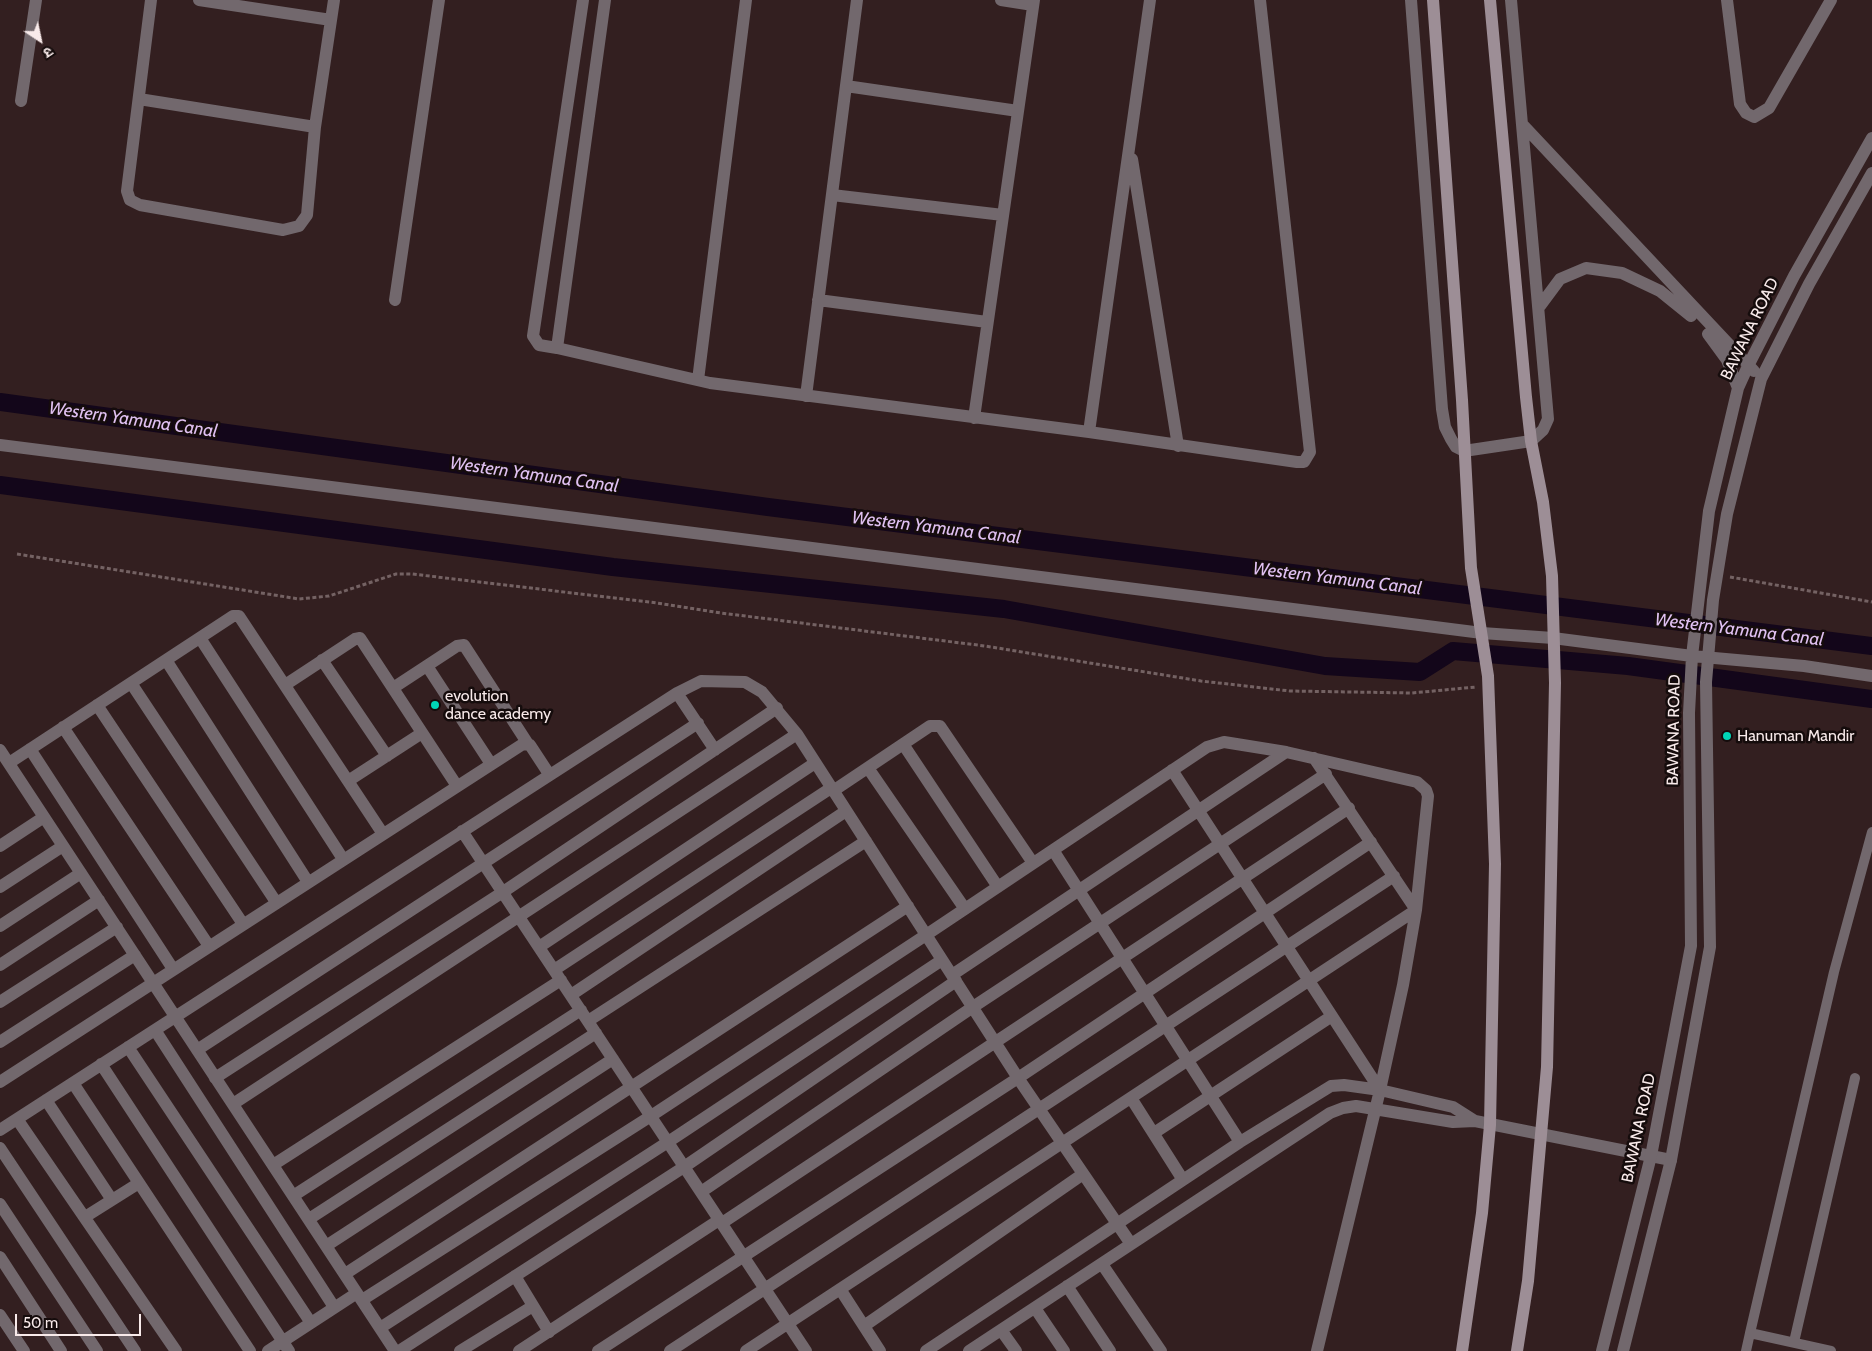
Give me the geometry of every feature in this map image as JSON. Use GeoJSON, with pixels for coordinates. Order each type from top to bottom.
{"type":"FeatureCollection","features":[{"type":"Feature","properties":{"kind":"main road"},"geometry":{"type":"LineString","coordinates":[[1433,0],[1464,451],[1470,568],[1488,681],[1495,864],[1490,1125],[1482,1213],[1462,1351]]}},
{"type":"Feature","properties":{"kind":"main road"},"geometry":{"type":"LineString","coordinates":[[1490,0],[1531,442],[1543,502],[1552,576],[1555,683],[1548,1037],[1542,1136],[1528,1281],[1517,1351]]}},
{"type":"Feature","properties":{"kind":"street"},"geometry":{"type":"LineString","coordinates":[[21,100],[36,0]]}},
{"type":"Feature","properties":{"kind":"street"},"geometry":{"type":"LineString","coordinates":[[151,0],[127,191],[130,200],[140,205],[283,230],[299,226],[307,215],[315,127],[334,0]]}},
{"type":"Feature","properties":{"kind":"street"},"geometry":{"type":"LineString","coordinates":[[199,0],[331,20]]}},
{"type":"Feature","properties":{"kind":"street"},"geometry":{"type":"LineString","coordinates":[[395,300],[439,0]]}},
{"type":"Feature","properties":{"kind":"street"},"geometry":{"type":"LineString","coordinates":[[582,0],[533,336],[539,345],[698,380],[1304,462],[1310,452],[1260,0]]}},
{"type":"Feature","properties":{"kind":"street"},"geometry":{"type":"LineString","coordinates":[[557,348],[605,0]]}},
{"type":"Feature","properties":{"kind":"street"},"geometry":{"type":"LineString","coordinates":[[698,380],[746,0]]}},
{"type":"Feature","properties":{"kind":"street"},"geometry":{"type":"LineString","coordinates":[[806,396],[857,0]]}},
{"type":"Feature","properties":{"kind":"street"},"geometry":{"type":"LineString","coordinates":[[974,418],[1033,3],[1000,0]]}},
{"type":"Feature","properties":{"kind":"street"},"geometry":{"type":"LineString","coordinates":[[1089,432],[1150,0]]}},
{"type":"Feature","properties":{"kind":"street"},"geometry":{"type":"LineString","coordinates":[[1411,0],[1442,409],[1445,427],[1451,439],[1456,446],[1464,451],[1531,442],[1543,430],[1548,418],[1540,306],[1512,0]]}},
{"type":"Feature","properties":{"kind":"street"},"geometry":{"type":"LineString","coordinates":[[1727,0],[1740,104],[1746,113],[1754,117],[1769,108],[1831,0]]}},
{"type":"Feature","properties":{"kind":"street"},"geometry":{"type":"LineString","coordinates":[[846,86],[1018,111]]}},
{"type":"Feature","properties":{"kind":"street"},"geometry":{"type":"LineString","coordinates":[[139,99],[315,127]]}},
{"type":"Feature","properties":{"kind":"street"},"geometry":{"type":"LineString","coordinates":[[1523,125],[1761,379]]}},
{"type":"Feature","properties":{"kind":"street","name":"BAWANA ROAD"},"geometry":{"type":"LineString","coordinates":[[1602,1351],[1651,1156],[1691,946],[1688,766],[1692,652],[1709,511],[1738,388],[1794,276],[1872,138]]}},
{"type":"Feature","properties":{"kind":"street"},"geometry":{"type":"LineString","coordinates":[[1130,145],[1178,446]]}},
{"type":"Feature","properties":{"kind":"street","name":"BAWANA ROAD"},"geometry":{"type":"LineString","coordinates":[[1623,1351],[1671,1160],[1710,947],[1709,765],[1706,714],[1708,655],[1716,575],[1726,514],[1761,379],[1809,284],[1872,173]]}},
{"type":"Feature","properties":{"kind":"street"},"geometry":{"type":"LineString","coordinates":[[832,195],[1003,215]]}},
{"type":"Feature","properties":{"kind":"street"},"geometry":{"type":"LineString","coordinates":[[1540,306],[1560,279],[1586,268],[1622,273],[1660,291],[1698,322],[1727,360],[1738,388]]}},
{"type":"Feature","properties":{"kind":"street"},"geometry":{"type":"LineString","coordinates":[[818,300],[988,322]]}},
{"type":"Feature","properties":{"kind":"street"},"geometry":{"type":"LineString","coordinates":[[0,445],[1482,634],[1692,652],[1872,676]]}},
{"type":"Feature","properties":{"kind":"street"},"geometry":{"type":"LineString","coordinates":[[9,763],[233,616],[239,616],[383,834]]}},
{"type":"Feature","properties":{"kind":"street"},"geometry":{"type":"LineString","coordinates":[[200,638],[343,860]]}},
{"type":"Feature","properties":{"kind":"street"},"geometry":{"type":"LineString","coordinates":[[285,685],[322,660],[360,638],[457,786]]}},
{"type":"Feature","properties":{"kind":"street"},"geometry":{"type":"LineString","coordinates":[[393,688],[457,646],[466,648],[549,774]]}},
{"type":"Feature","properties":{"kind":"street"},"geometry":{"type":"LineString","coordinates":[[166,660],[308,882]]}},
{"type":"Feature","properties":{"kind":"street"},"geometry":{"type":"LineString","coordinates":[[322,660],[387,756]]}},
{"type":"Feature","properties":{"kind":"street"},"geometry":{"type":"LineString","coordinates":[[427,666],[491,764]]}},
{"type":"Feature","properties":{"kind":"street"},"geometry":{"type":"LineString","coordinates":[[0,1130],[677,693],[701,682],[745,682],[762,692],[778,708],[797,734],[1018,1078],[1131,1244]]}},
{"type":"Feature","properties":{"kind":"street"},"geometry":{"type":"LineString","coordinates":[[131,683],[276,902]]}},
{"type":"Feature","properties":{"kind":"street"},"geometry":{"type":"LineString","coordinates":[[677,693],[715,750]]}},
{"type":"Feature","properties":{"kind":"street"},"geometry":{"type":"LineString","coordinates":[[97,705],[243,924]]}},
{"type":"Feature","properties":{"kind":"street"},"geometry":{"type":"LineString","coordinates":[[216,1078],[503,892],[778,708]]}},
{"type":"Feature","properties":{"kind":"street"},"geometry":{"type":"LineString","coordinates":[[197,1050],[698,723]]}},
{"type":"Feature","properties":{"kind":"street"},"geometry":{"type":"LineString","coordinates":[[273,1165],[832,789],[868,768],[930,726],[940,726],[942,728],[1033,864]]}},
{"type":"Feature","properties":{"kind":"street"},"geometry":{"type":"LineString","coordinates":[[63,727],[209,946]]}},
{"type":"Feature","properties":{"kind":"street"},"geometry":{"type":"LineString","coordinates":[[348,781],[422,733]]}},
{"type":"Feature","properties":{"kind":"street"},"geometry":{"type":"LineString","coordinates":[[233,1104],[797,734]]}},
{"type":"Feature","properties":{"kind":"street"},"geometry":{"type":"LineString","coordinates":[[268,1351],[286,1346],[311,1323],[334,1307],[359,1296],[651,1116],[1172,770],[1216,743],[1224,742],[1286,752],[1417,782],[1426,790],[1428,796],[1416,910],[1376,1108],[1317,1351]]}},
{"type":"Feature","properties":{"kind":"street"},"geometry":{"type":"LineString","coordinates":[[0,1082],[491,764],[523,744],[528,744]]}},
{"type":"Feature","properties":{"kind":"street"},"geometry":{"type":"LineString","coordinates":[[903,744],[998,887]]}},
{"type":"Feature","properties":{"kind":"street"},"geometry":{"type":"LineString","coordinates":[[30,749],[174,969]]}},
{"type":"Feature","properties":{"kind":"street"},"geometry":{"type":"LineString","coordinates":[[0,750],[380,1328],[397,1351],[684,1167],[1079,890],[1286,752]]}},
{"type":"Feature","properties":{"kind":"street"},"geometry":{"type":"LineString","coordinates":[[1314,758],[1416,910]]}},
{"type":"Feature","properties":{"kind":"street"},"geometry":{"type":"LineString","coordinates":[[539,947],[815,763]]}},
{"type":"Feature","properties":{"kind":"street"},"geometry":{"type":"LineString","coordinates":[[868,768],[965,909]]}},
{"type":"Feature","properties":{"kind":"street"},"geometry":{"type":"LineString","coordinates":[[1172,770],[1380,1090]]}},
{"type":"Feature","properties":{"kind":"street"},"geometry":{"type":"LineString","coordinates":[[701,1192],[973,1007],[1326,774]]}},
{"type":"Feature","properties":{"kind":"street"},"geometry":{"type":"LineString","coordinates":[[519,1351],[995,1042],[1349,808]]}},
{"type":"Feature","properties":{"kind":"street"},"geometry":{"type":"LineString","coordinates":[[571,995],[846,811]]}},
{"type":"Feature","properties":{"kind":"street"},"geometry":{"type":"LineString","coordinates":[[0,846],[44,817]]}},
{"type":"Feature","properties":{"kind":"street"},"geometry":{"type":"LineString","coordinates":[[462,831],[806,1351]]}},
{"type":"Feature","properties":{"kind":"street"},"geometry":{"type":"LineString","coordinates":[[588,1022],[866,841]]}},
{"type":"Feature","properties":{"kind":"street"},"geometry":{"type":"LineString","coordinates":[[598,1351],[1018,1078],[1371,842]]}},
{"type":"Feature","properties":{"kind":"street"},"geometry":{"type":"LineString","coordinates":[[0,887],[63,846]]}},
{"type":"Feature","properties":{"kind":"street"},"geometry":{"type":"LineString","coordinates":[[1053,850],[1189,1059],[1240,1142]]}},
{"type":"Feature","properties":{"kind":"street"},"geometry":{"type":"LineString","coordinates":[[0,926],[81,873]]}},
{"type":"Feature","properties":{"kind":"street"},"geometry":{"type":"LineString","coordinates":[[670,1351],[766,1290],[1394,876]]}},
{"type":"Feature","properties":{"kind":"street"},"geometry":{"type":"LineString","coordinates":[[0,965],[99,900]]}},
{"type":"Feature","properties":{"kind":"street"},"geometry":{"type":"LineString","coordinates":[[345,1274],[908,906]]}},
{"type":"Feature","properties":{"kind":"street"},"geometry":{"type":"LineString","coordinates":[[746,1351],[1416,910]]}},
{"type":"Feature","properties":{"kind":"street"},"geometry":{"type":"LineString","coordinates":[[0,1002],[117,928]]}},
{"type":"Feature","properties":{"kind":"street"},"geometry":{"type":"LineString","coordinates":[[0,1042],[135,955]]}},
{"type":"Feature","properties":{"kind":"street"},"geometry":{"type":"LineString","coordinates":[[380,1328],[668,1142],[942,960]]}},
{"type":"Feature","properties":{"kind":"street"},"geometry":{"type":"LineString","coordinates":[[293,1196],[581,1010]]}},
{"type":"Feature","properties":{"kind":"street"},"geometry":{"type":"LineString","coordinates":[[1154,1133],[1332,1016]]}},
{"type":"Feature","properties":{"kind":"street"},"geometry":{"type":"LineString","coordinates":[[155,1030],[334,1307]]}},
{"type":"Feature","properties":{"kind":"street"},"geometry":{"type":"LineString","coordinates":[[308,1219],[596,1033]]}},
{"type":"Feature","properties":{"kind":"street"},"geometry":{"type":"LineString","coordinates":[[128,1047],[311,1323]]}},
{"type":"Feature","properties":{"kind":"street"},"geometry":{"type":"LineString","coordinates":[[326,1246],[613,1059]]}},
{"type":"Feature","properties":{"kind":"street"},"geometry":{"type":"LineString","coordinates":[[101,1064],[286,1346]]}},
{"type":"Feature","properties":{"kind":"street"},"geometry":{"type":"LineString","coordinates":[[73,1083],[250,1351]]}},
{"type":"Feature","properties":{"kind":"street"},"geometry":{"type":"LineString","coordinates":[[926,1351],[1240,1142],[1331,1086],[1344,1085],[1380,1090],[1453,1107],[1475,1121]]}},
{"type":"Feature","properties":{"kind":"street"},"geometry":{"type":"LineString","coordinates":[[1131,1098],[1183,1180]]}},
{"type":"Feature","properties":{"kind":"street"},"geometry":{"type":"LineString","coordinates":[[46,1100],[112,1200]]}},
{"type":"Feature","properties":{"kind":"street"},"geometry":{"type":"LineString","coordinates":[[969,1351],[1330,1113],[1343,1108],[1356,1106],[1452,1122],[1475,1121],[1542,1136],[1671,1160]]}},
{"type":"Feature","properties":{"kind":"street"},"geometry":{"type":"LineString","coordinates":[[17,1119],[176,1351]]}},
{"type":"Feature","properties":{"kind":"street"},"geometry":{"type":"LineString","coordinates":[[0,1148],[135,1351]]}},
{"type":"Feature","properties":{"kind":"street"},"geometry":{"type":"LineString","coordinates":[[864,1326],[1083,1174]]}},
{"type":"Feature","properties":{"kind":"street"},"geometry":{"type":"LineString","coordinates":[[85,1217],[139,1183]]}},
{"type":"Feature","properties":{"kind":"street"},"geometry":{"type":"LineString","coordinates":[[0,1204],[97,1351]]}},
{"type":"Feature","properties":{"kind":"street"},"geometry":{"type":"LineString","coordinates":[[0,1257],[61,1351]]}},
{"type":"Feature","properties":{"kind":"street"},"geometry":{"type":"LineString","coordinates":[[1102,1264],[1160,1351]]}},
{"type":"Feature","properties":{"kind":"street"},"geometry":{"type":"LineString","coordinates":[[515,1276],[549,1332]]}},
{"type":"Feature","properties":{"kind":"street"},"geometry":{"type":"LineString","coordinates":[[1067,1286],[1110,1351]]}},
{"type":"Feature","properties":{"kind":"street"},"geometry":{"type":"LineString","coordinates":[[840,1290],[880,1351]]}},
{"type":"Feature","properties":{"kind":"street"},"geometry":{"type":"LineString","coordinates":[[460,1351],[533,1306]]}},
{"type":"Feature","properties":{"kind":"street"},"geometry":{"type":"LineString","coordinates":[[1035,1308],[1064,1351]]}},
{"type":"Feature","properties":{"kind":"street"},"geometry":{"type":"LineString","coordinates":[[0,1315],[24,1351]]}},
{"type":"Feature","properties":{"kind":"street"},"geometry":{"type":"LineString","coordinates":[[1001,1330],[1016,1351]]}},
{"type":"Feature","properties":{"kind":"lane"},"geometry":{"type":"LineString","coordinates":[[1746,1351],[1834,972],[1872,832]]}},
{"type":"Feature","properties":{"kind":"lane"},"geometry":{"type":"LineString","coordinates":[[1794,1342],[1855,1078]]}},
{"type":"Feature","properties":{"kind":"lane"},"geometry":{"type":"LineString","coordinates":[[1750,1333],[1831,1351]]}},
{"type":"Feature","properties":{"kind":"path"},"geometry":{"type":"LineString","coordinates":[[17,554],[300,599],[329,596],[396,574],[412,574],[957,642],[1201,681],[1290,691],[1412,693],[1488,681]]}},
{"type":"Feature","properties":{"kind":"path"},"geometry":{"type":"LineString","coordinates":[[1716,575],[1872,602]]}},
{"type":"Feature","properties":{"kind":"waterway","name":"Western Yamuna Canal"},"geometry":{"type":"LineString","coordinates":[[0,402],[768,507],[1872,646]]}},
{"type":"Feature","properties":{"kind":"waterway"},"geometry":{"type":"LineString","coordinates":[[0,485],[613,567],[1004,609],[1325,666],[1420,672],[1453,651],[1628,666],[1872,699]]}},
{"type":"Feature","properties":{"kind":"place","name":"evolution dance academy"},"geometry":{"type":"Point","coordinates":[435,705]}},
{"type":"Feature","properties":{"kind":"place","name":"Hanuman Mandir"},"geometry":{"type":"Point","coordinates":[1727,736]}}]}
